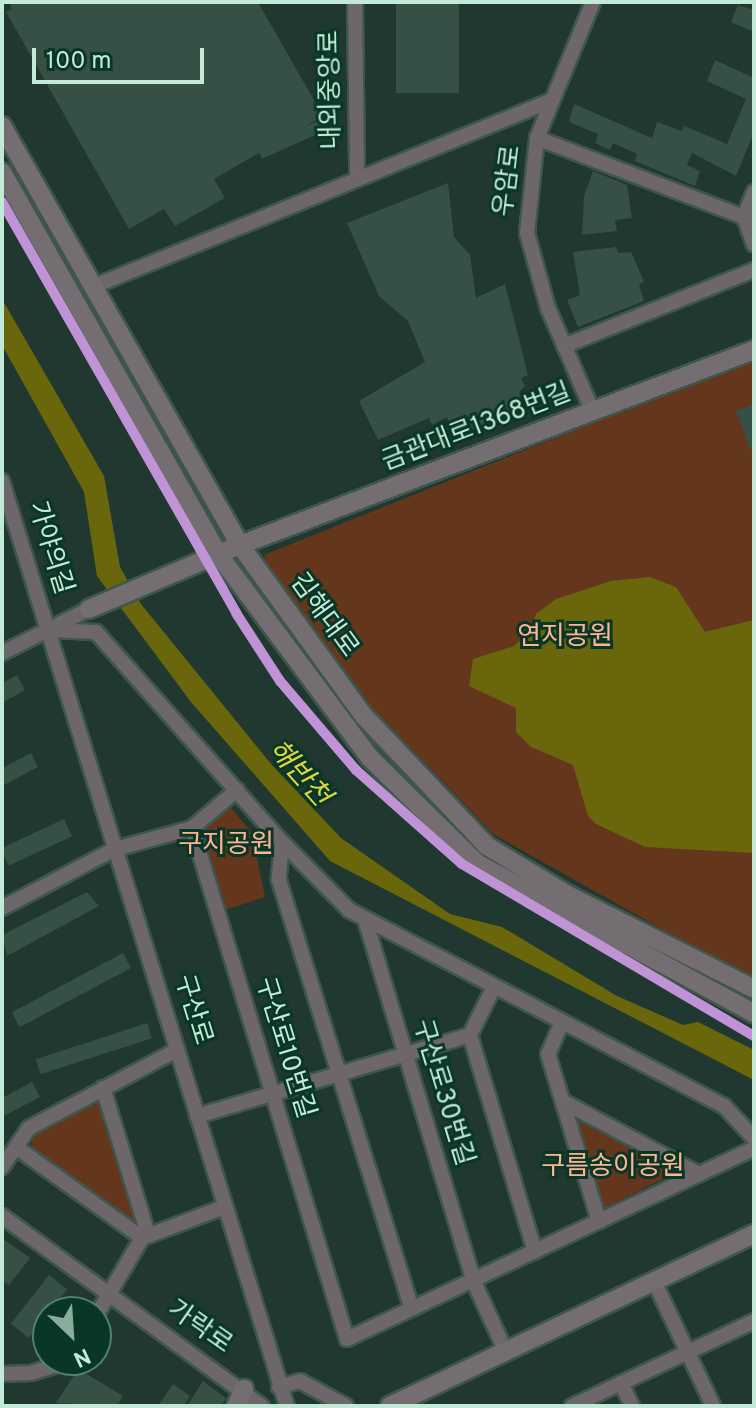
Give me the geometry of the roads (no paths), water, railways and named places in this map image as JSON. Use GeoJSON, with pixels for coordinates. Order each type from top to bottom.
{"type":"FeatureCollection","features":[{"type":"Feature","properties":{"kind":"main road","name":"김해대로"},"geometry":{"type":"LineString","coordinates":[[2,126],[97,285],[240,545],[364,716],[487,846],[568,895],[754,989]]}},
{"type":"Feature","properties":{"kind":"main road","name":"김해대로"},"geometry":{"type":"LineString","coordinates":[[2,172],[218,554],[370,758],[478,864],[754,1013]]}},
{"type":"Feature","properties":{"kind":"main road","name":"금관대로1368번길"},"geometry":{"type":"LineString","coordinates":[[89,609],[240,545],[754,350]]}},
{"type":"Feature","properties":{"kind":"main road"},"geometry":{"type":"LineString","coordinates":[[390,1406],[754,1234]]}},
{"type":"Feature","properties":{"kind":"street","name":"내외중앙로"},"geometry":{"type":"LineString","coordinates":[[355,2],[357,178]]}},
{"type":"Feature","properties":{"kind":"street","name":"우암로"},"geometry":{"type":"LineString","coordinates":[[593,2],[537,138],[527,233],[564,346],[593,412]]}},
{"type":"Feature","properties":{"kind":"street"},"geometry":{"type":"LineString","coordinates":[[97,285],[551,101]]}},
{"type":"Feature","properties":{"kind":"street"},"geometry":{"type":"LineString","coordinates":[[537,138],[744,217]]}},
{"type":"Feature","properties":{"kind":"street"},"geometry":{"type":"LineString","coordinates":[[754,192],[744,217],[754,244]]}},
{"type":"Feature","properties":{"kind":"street"},"geometry":{"type":"LineString","coordinates":[[564,346],[754,270]]}},
{"type":"Feature","properties":{"kind":"street","name":"가야의길"},"geometry":{"type":"LineString","coordinates":[[2,481],[48,630]]}},
{"type":"Feature","properties":{"kind":"street"},"geometry":{"type":"LineString","coordinates":[[2,653],[89,609]]}},
{"type":"Feature","properties":{"kind":"street"},"geometry":{"type":"LineString","coordinates":[[48,630],[96,632],[282,842],[349,910],[561,1024],[724,1106],[754,1138]]}},
{"type":"Feature","properties":{"kind":"street","name":"구산로"},"geometry":{"type":"LineString","coordinates":[[48,630],[287,1406]]}},
{"type":"Feature","properties":{"kind":"street"},"geometry":{"type":"LineString","coordinates":[[2,908],[115,849],[192,828],[237,790]]}},
{"type":"Feature","properties":{"kind":"street","name":"구산로10번길"},"geometry":{"type":"LineString","coordinates":[[192,828],[347,1339],[412,1309],[279,880],[282,842]]}},
{"type":"Feature","properties":{"kind":"street","name":"구산로30번길"},"geometry":{"type":"LineString","coordinates":[[365,919],[473,1280],[506,1352]]}},
{"type":"Feature","properties":{"kind":"street"},"geometry":{"type":"LineString","coordinates":[[494,987],[470,1035],[535,1251]]}},
{"type":"Feature","properties":{"kind":"street"},"geometry":{"type":"LineString","coordinates":[[561,1024],[548,1054],[599,1221]]}},
{"type":"Feature","properties":{"kind":"street"},"geometry":{"type":"LineString","coordinates":[[197,1116],[470,1035]]}},
{"type":"Feature","properties":{"kind":"street"},"geometry":{"type":"LineString","coordinates":[[2,1167],[29,1128],[177,1050]]}},
{"type":"Feature","properties":{"kind":"street"},"geometry":{"type":"LineString","coordinates":[[103,1088],[145,1236]]}},
{"type":"Feature","properties":{"kind":"street"},"geometry":{"type":"LineString","coordinates":[[564,1102],[699,1174]]}},
{"type":"Feature","properties":{"kind":"street"},"geometry":{"type":"LineString","coordinates":[[16,1147],[145,1236]]}},
{"type":"Feature","properties":{"kind":"street"},"geometry":{"type":"LineString","coordinates":[[412,1309],[754,1148]]}},
{"type":"Feature","properties":{"kind":"street"},"geometry":{"type":"LineString","coordinates":[[104,1296],[145,1236],[224,1207]]}},
{"type":"Feature","properties":{"kind":"street","name":"가락로"},"geometry":{"type":"LineString","coordinates":[[2,1216],[106,1291],[240,1398],[262,1406]]}},
{"type":"Feature","properties":{"kind":"street"},"geometry":{"type":"LineString","coordinates":[[654,1281],[713,1406]]}},
{"type":"Feature","properties":{"kind":"street"},"geometry":{"type":"LineString","coordinates":[[572,1406],[754,1321]]}},
{"type":"Feature","properties":{"kind":"street"},"geometry":{"type":"LineString","coordinates":[[2,1374],[32,1373]]}},
{"type":"Feature","properties":{"kind":"street"},"geometry":{"type":"LineString","coordinates":[[279,1387],[300,1381],[346,1406]]}},
{"type":"Feature","properties":{"kind":"street"},"geometry":{"type":"LineString","coordinates":[[621,1383],[632,1406]]}},
{"type":"Feature","properties":{"kind":"park label","name":"연지공원"},"geometry":{"type":"Point","coordinates":[565,638]}},
{"type":"Feature","properties":{"kind":"park label","name":"구지공원"},"geometry":{"type":"Point","coordinates":[226,846]}},
{"type":"Feature","properties":{"kind":"park label","name":"구름송이공원"},"geometry":{"type":"Point","coordinates":[613,1168]}},
{"type":"Feature","properties":{"kind":"water label","name":"해반천"},"geometry":{"type":"Point","coordinates":[298,774]}}]}
